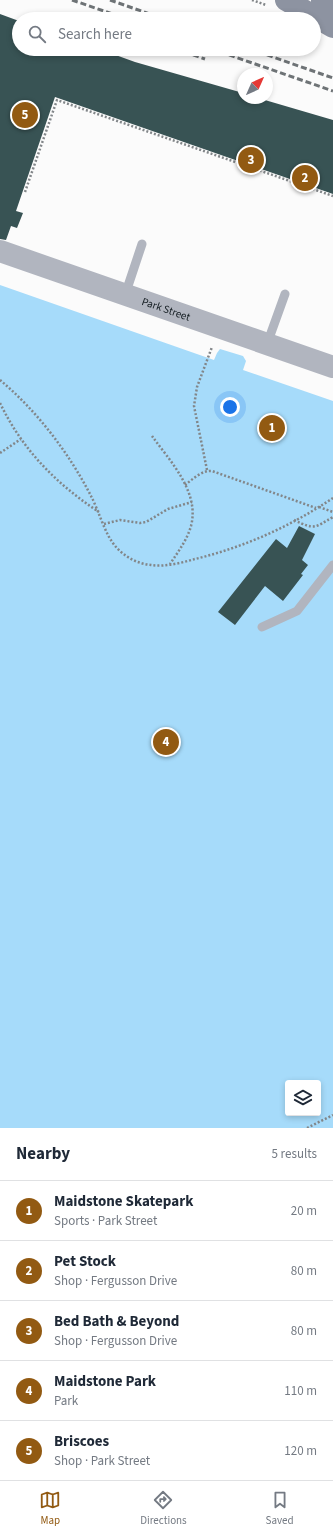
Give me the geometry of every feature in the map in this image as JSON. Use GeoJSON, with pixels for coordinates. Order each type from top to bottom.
{"type":"FeatureCollection","features":[{"type":"Feature","properties":{"kind":"main road"},"geometry":{"type":"LineString","coordinates":[[322,0],[333,6]]}},
{"type":"Feature","properties":{"kind":"main road"},"geometry":{"type":"LineString","coordinates":[[277,3],[298,12]]}},
{"type":"Feature","properties":{"kind":"main road"},"geometry":{"type":"LineString","coordinates":[[321,22],[333,27]]}},
{"type":"Feature","properties":{"kind":"street","name":"Park Street"},"geometry":{"type":"LineString","coordinates":[[0,251],[333,367]]}},
{"type":"Feature","properties":{"kind":"lane"},"geometry":{"type":"LineString","coordinates":[[125,295],[142,244]]}},
{"type":"Feature","properties":{"kind":"lane"},"geometry":{"type":"LineString","coordinates":[[267,344],[285,294]]}},
{"type":"Feature","properties":{"kind":"lane"},"geometry":{"type":"LineString","coordinates":[[262,628],[297,611],[333,565]]}},
{"type":"Feature","properties":{"kind":"path"},"geometry":{"type":"LineString","coordinates":[[252,0],[277,3]]}},
{"type":"Feature","properties":{"kind":"path"},"geometry":{"type":"LineString","coordinates":[[25,192],[44,133],[57,100],[333,196]]}},
{"type":"Feature","properties":{"kind":"path"},"geometry":{"type":"LineString","coordinates":[[207,470],[194,406],[197,387],[219,328]]}},
{"type":"Feature","properties":{"kind":"path"},"geometry":{"type":"LineString","coordinates":[[0,380],[19,398],[47,429],[80,477],[99,512],[111,541],[117,548],[133,560],[150,565],[170,564],[224,552],[272,533],[333,498]]}},
{"type":"Feature","properties":{"kind":"path"},"geometry":{"type":"LineString","coordinates":[[0,403],[21,439],[36,460],[60,484],[99,512]]}},
{"type":"Feature","properties":{"kind":"path"},"geometry":{"type":"LineString","coordinates":[[152,436],[185,485],[192,502],[191,526],[182,546],[170,564]]}},
{"type":"Feature","properties":{"kind":"path"},"geometry":{"type":"LineString","coordinates":[[0,453],[21,439]]}},
{"type":"Feature","properties":{"kind":"path"},"geometry":{"type":"LineString","coordinates":[[185,485],[207,470],[333,512]]}},
{"type":"Feature","properties":{"kind":"path"},"geometry":{"type":"LineString","coordinates":[[104,524],[120,520],[140,523],[146,522],[168,509],[192,502]]}},
{"type":"Feature","properties":{"kind":"path"},"geometry":{"type":"LineString","coordinates":[[294,520],[314,528],[333,517]]}},
{"type":"Feature","properties":{"kind":"path"},"geometry":{"type":"LineString","coordinates":[[307,1128],[333,1115]]}},
{"type":"Feature","properties":{"kind":"shaded area"},"geometry":{"type":"Polygon","coordinates":[[[0,285],[214,360],[220,349],[243,356],[246,361],[243,370],[333,401],[333,1128],[0,1128],[0,285]]]}},
{"type":"Feature","properties":{"kind":"building"},"geometry":{"type":"Polygon","coordinates":[[[0,14],[12,18],[12,56],[118,56],[237,91],[237,104],[273,104],[273,102],[333,120],[333,194],[55,97],[16,211],[23,213],[17,228],[11,226],[6,240],[0,239],[0,14]]]}},
{"type":"Feature","properties":{"kind":"building"},"geometry":{"type":"Polygon","coordinates":[[[299,526],[315,534],[302,560],[308,565],[301,574],[303,575],[283,601],[265,586],[235,625],[218,612],[276,539],[287,548],[299,526]]]}},
{"type":"Feature","properties":{"kind":"railway"},"geometry":{"type":"LineString","coordinates":[[72,0],[107,12]]}},
{"type":"Feature","properties":{"kind":"railway"},"geometry":{"type":"LineString","coordinates":[[110,0],[144,12]]}},
{"type":"Feature","properties":{"kind":"railway"},"geometry":{"type":"LineString","coordinates":[[196,56],[205,59]]}},
{"type":"Feature","properties":{"kind":"railway"},"geometry":{"type":"LineString","coordinates":[[232,56],[333,91]]}},
{"type":"Feature","properties":{"kind":"railway"},"geometry":{"type":"LineString","coordinates":[[270,56],[333,78]]}},
{"type":"Feature","properties":{"kind":"place","name":"Briscoes"},"geometry":{"type":"Point","coordinates":[25,115]}},
{"type":"Feature","properties":{"kind":"place","name":"Bed Bath & Beyond"},"geometry":{"type":"Point","coordinates":[251,160]}},
{"type":"Feature","properties":{"kind":"place","name":"Pet Stock"},"geometry":{"type":"Point","coordinates":[305,178]}},
{"type":"Feature","properties":{"kind":"place","name":"Maidstone Skatepark"},"geometry":{"type":"Point","coordinates":[272,428]}},
{"type":"Feature","properties":{"kind":"place","name":"Maidstone Park"},"geometry":{"type":"Point","coordinates":[166,742]}}]}
